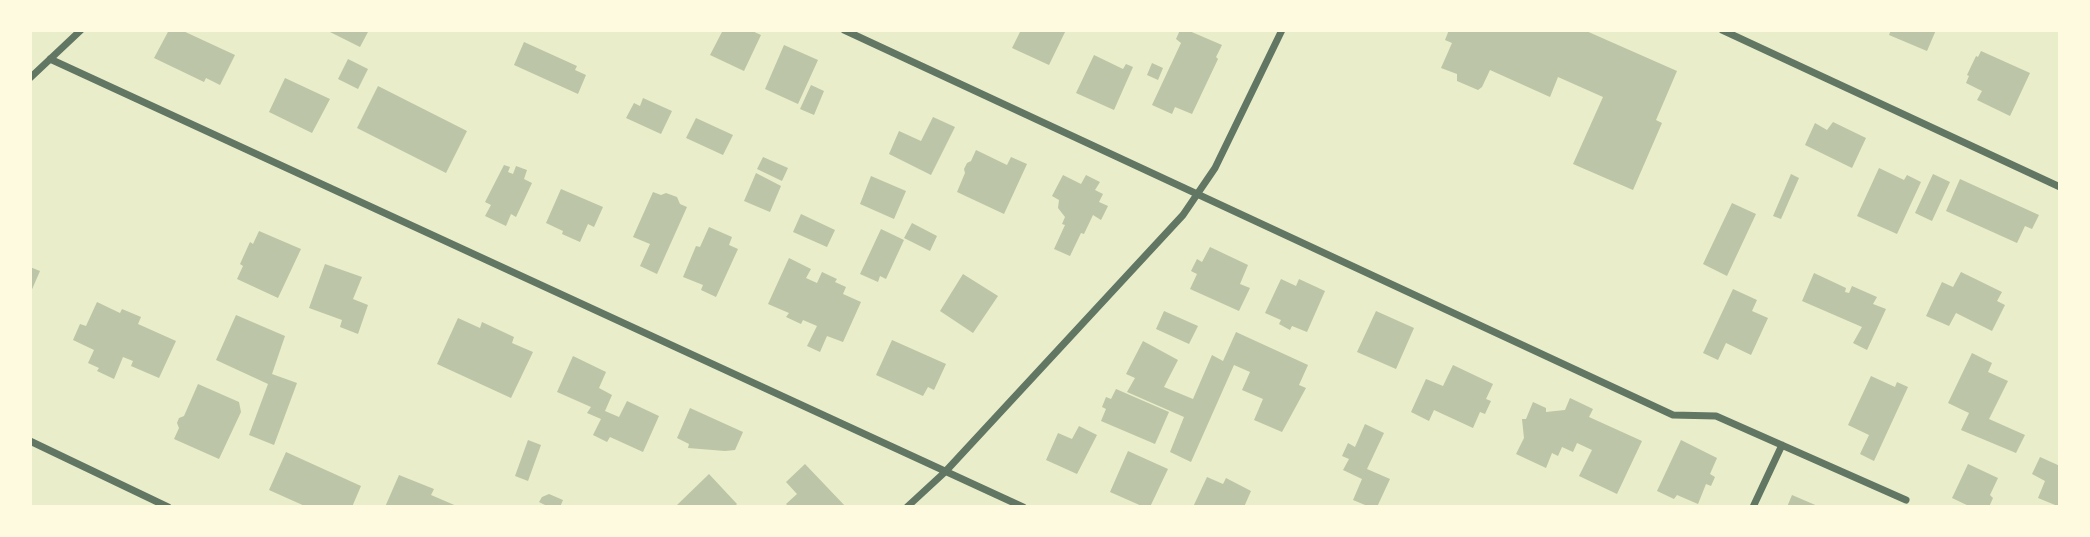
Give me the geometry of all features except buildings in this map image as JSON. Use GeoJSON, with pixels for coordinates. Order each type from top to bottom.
{"type":"FeatureCollection","features":[{"type":"Feature","properties":{"kind":"street"},"geometry":{"type":"LineString","coordinates":[[30,78],[81,30]]}},
{"type":"Feature","properties":{"kind":"street"},"geometry":{"type":"LineString","coordinates":[[844,30],[1674,415],[1716,416],[1906,500]]}},
{"type":"Feature","properties":{"kind":"street"},"geometry":{"type":"LineString","coordinates":[[907,507],[945,472],[1183,215],[1214,169],[1282,30]]}},
{"type":"Feature","properties":{"kind":"street"},"geometry":{"type":"LineString","coordinates":[[1722,30],[2060,187]]}},
{"type":"Feature","properties":{"kind":"street"},"geometry":{"type":"LineString","coordinates":[[50,59],[1023,507]]}},
{"type":"Feature","properties":{"kind":"street"},"geometry":{"type":"LineString","coordinates":[[30,441],[168,507]]}},
{"type":"Feature","properties":{"kind":"street"},"geometry":{"type":"LineString","coordinates":[[1753,507],[1782,445]]}}]}
